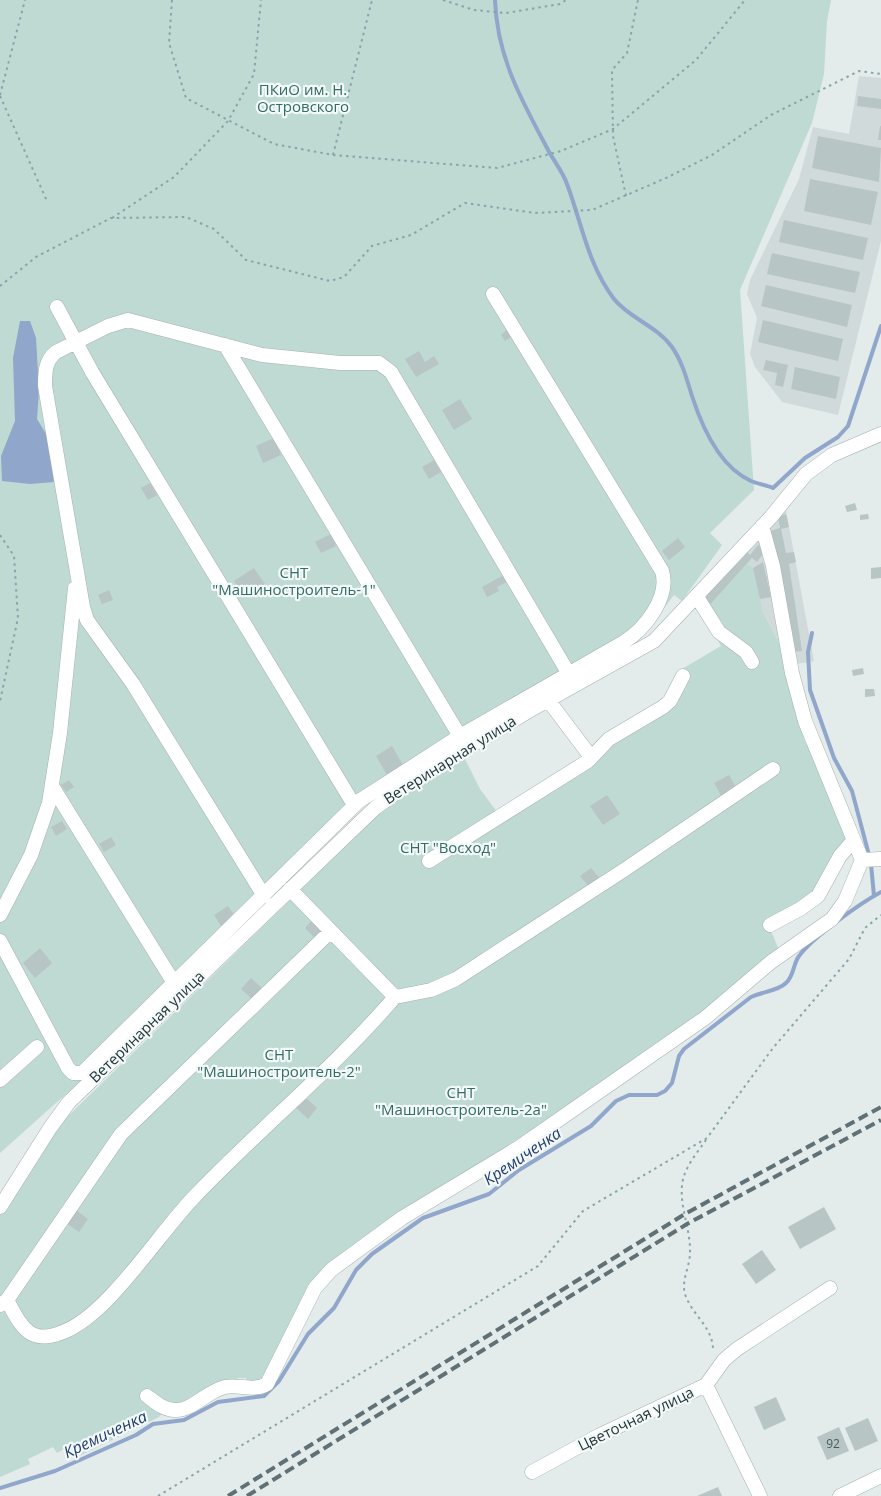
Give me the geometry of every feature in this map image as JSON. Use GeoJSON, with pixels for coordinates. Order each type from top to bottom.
{"type":"FeatureCollection","features":[{"type":"Feature","properties":{"kind":"street"},"geometry":{"type":"LineString","coordinates":[[0,941],[68,1068],[78,1075],[264,896],[354,805],[464,742],[638,632],[662,595],[664,579],[662,571],[493,294]]}},
{"type":"Feature","properties":{"kind":"street"},"geometry":{"type":"LineString","coordinates":[[57,307],[76,342],[354,805]]}},
{"type":"Feature","properties":{"kind":"street"},"geometry":{"type":"LineString","coordinates":[[264,896],[133,684],[93,630],[83,607],[45,374],[49,358],[108,326],[128,320],[272,356],[340,363],[378,363],[391,372],[569,674]]}},
{"type":"Feature","properties":{"kind":"street"},"geometry":{"type":"LineString","coordinates":[[225,345],[464,742]]}},
{"type":"Feature","properties":{"kind":"street","name":"Ветеринарная улица"},"geometry":{"type":"LineString","coordinates":[[0,1207],[50,1128],[69,1102],[290,889],[391,795],[464,742],[548,700],[654,641],[697,597],[795,487],[819,464],[848,447],[881,434]]}},
{"type":"Feature","properties":{"kind":"street"},"geometry":{"type":"LineString","coordinates":[[147,1396],[166,1408],[180,1410],[217,1389],[235,1386],[261,1388],[267,1384],[315,1288],[332,1270],[402,1218],[518,1148],[704,1018],[771,962],[832,919],[845,900],[862,860],[802,712],[792,673],[773,566],[762,526]]}},
{"type":"Feature","properties":{"kind":"street"},"geometry":{"type":"LineString","coordinates":[[0,915],[31,855],[49,802],[60,734],[77,570]]}},
{"type":"Feature","properties":{"kind":"street"},"geometry":{"type":"LineString","coordinates":[[697,597],[719,632],[746,652],[752,662]]}},
{"type":"Feature","properties":{"kind":"street"},"geometry":{"type":"LineString","coordinates":[[429,861],[592,757],[609,739],[663,707],[670,701],[684,676]]}},
{"type":"Feature","properties":{"kind":"street"},"geometry":{"type":"LineString","coordinates":[[548,700],[592,757]]}},
{"type":"Feature","properties":{"kind":"street"},"geometry":{"type":"LineString","coordinates":[[331,931],[121,1134],[4,1302],[25,1330],[32,1335],[42,1336],[62,1333],[83,1321],[122,1283],[192,1199],[357,1039],[395,997],[431,990],[456,979],[624,870],[773,769]]}},
{"type":"Feature","properties":{"kind":"street"},"geometry":{"type":"LineString","coordinates":[[52,786],[174,983]]}},
{"type":"Feature","properties":{"kind":"street"},"geometry":{"type":"LineString","coordinates":[[770,925],[805,906],[818,896],[840,856],[853,841]]}},
{"type":"Feature","properties":{"kind":"street"},"geometry":{"type":"LineString","coordinates":[[862,860],[881,859]]}},
{"type":"Feature","properties":{"kind":"street"},"geometry":{"type":"LineString","coordinates":[[290,889],[395,997]]}},
{"type":"Feature","properties":{"kind":"street"},"geometry":{"type":"LineString","coordinates":[[0,1080],[36,1047]]}},
{"type":"Feature","properties":{"kind":"street","name":"Цветочная улица"},"geometry":{"type":"LineString","coordinates":[[532,1472],[600,1435],[706,1385],[724,1360],[737,1348],[830,1288]]}},
{"type":"Feature","properties":{"kind":"street"},"geometry":{"type":"LineString","coordinates":[[706,1385],[760,1496]]}},
{"type":"Feature","properties":{"kind":"street"},"geometry":{"type":"LineString","coordinates":[[840,1496],[881,1476]]}},
{"type":"Feature","properties":{"kind":"path"},"geometry":{"type":"LineString","coordinates":[[25,0],[0,96],[47,202]]}},
{"type":"Feature","properties":{"kind":"path"},"geometry":{"type":"LineString","coordinates":[[172,0],[169,43],[186,98],[228,121],[274,144],[333,155],[497,168],[561,151],[613,129],[696,60],[746,0]]}},
{"type":"Feature","properties":{"kind":"path"},"geometry":{"type":"LineString","coordinates":[[0,286],[36,257],[111,218],[174,177],[228,121],[254,74],[261,0]]}},
{"type":"Feature","properties":{"kind":"path"},"geometry":{"type":"LineString","coordinates":[[333,155],[372,0]]}},
{"type":"Feature","properties":{"kind":"path"},"geometry":{"type":"LineString","coordinates":[[444,0],[474,10],[506,13],[560,4],[566,0]]}},
{"type":"Feature","properties":{"kind":"path"},"geometry":{"type":"LineString","coordinates":[[626,196],[613,129],[612,70],[627,53],[638,0]]}},
{"type":"Feature","properties":{"kind":"path"},"geometry":{"type":"LineString","coordinates":[[111,218],[186,216],[214,229],[246,260],[330,281],[344,277],[372,246],[411,235],[466,203],[535,213],[592,210],[712,156],[771,116],[860,71],[881,74]]}},
{"type":"Feature","properties":{"kind":"path"},"geometry":{"type":"LineString","coordinates":[[0,534],[14,556],[18,618],[0,702]]}},
{"type":"Feature","properties":{"kind":"path"},"geometry":{"type":"LineString","coordinates":[[713,1354],[712,1336],[688,1301],[684,1288],[690,1249],[682,1196],[683,1183],[690,1163],[773,1048],[849,960],[865,928],[881,915]]}},
{"type":"Feature","properties":{"kind":"path"},"geometry":{"type":"LineString","coordinates":[[158,1496],[538,1266],[583,1211],[707,1138]]}},
{"type":"Feature","properties":{"kind":"shaded area"},"geometry":{"type":"Polygon","coordinates":[[[859,76],[881,78],[881,241],[838,415],[782,402],[755,367],[750,354],[757,318],[747,294],[750,280],[799,179],[813,127],[849,134],[859,76]]]}},
{"type":"Feature","properties":{"kind":"shaded area"},"geometry":{"type":"Polygon","coordinates":[[[785,505],[814,661],[785,666],[784,653],[762,610],[747,564],[708,607],[699,597],[785,505]]]}},
{"type":"Feature","properties":{"kind":"green space"},"geometry":{"type":"Polygon","coordinates":[[[0,0],[831,0],[827,21],[824,74],[812,123],[740,290],[754,490],[710,533],[722,545],[682,601],[674,595],[640,639],[461,742],[361,804],[264,903],[76,1085],[0,1153],[0,0]]]}},
{"type":"Feature","properties":{"kind":"green space"},"geometry":{"type":"Polygon","coordinates":[[[747,564],[753,568],[756,574],[762,610],[784,653],[794,706],[805,742],[810,747],[848,839],[819,891],[785,913],[766,919],[779,950],[731,991],[561,1110],[336,1260],[308,1285],[266,1378],[248,1383],[246,1378],[238,1378],[184,1404],[170,1405],[159,1417],[77,1457],[68,1447],[57,1453],[53,1447],[28,1459],[30,1464],[0,1477],[0,1215],[40,1151],[63,1121],[391,802],[464,757],[480,789],[497,812],[584,758],[589,747],[658,706],[671,692],[669,686],[682,669],[721,646],[705,616],[708,607],[747,564]]]}},
{"type":"Feature","properties":{"kind":"water"},"geometry":{"type":"Polygon","coordinates":[[[20,321],[30,321],[36,338],[39,390],[37,419],[48,437],[54,482],[30,484],[2,481],[1,456],[15,421],[13,358],[20,321]]]}},
{"type":"Feature","properties":{"kind":"building"},"geometry":{"type":"Polygon","coordinates":[[[858,96],[881,99],[881,109],[857,106],[858,96]]]}},
{"type":"Feature","properties":{"kind":"building"},"geometry":{"type":"Polygon","coordinates":[[[880,126],[881,140],[878,140],[880,126]]]}},
{"type":"Feature","properties":{"kind":"building"},"geometry":{"type":"Polygon","coordinates":[[[818,136],[881,148],[879,182],[812,168],[818,136]]]}},
{"type":"Feature","properties":{"kind":"building"},"geometry":{"type":"Polygon","coordinates":[[[810,179],[878,192],[871,225],[804,211],[810,179]]]}},
{"type":"Feature","properties":{"kind":"building"},"geometry":{"type":"Polygon","coordinates":[[[784,220],[868,238],[863,260],[779,242],[784,220]]]}},
{"type":"Feature","properties":{"kind":"building"},"geometry":{"type":"Polygon","coordinates":[[[772,253],[860,272],[855,293],[767,274],[772,253]]]}},
{"type":"Feature","properties":{"kind":"building"},"geometry":{"type":"Polygon","coordinates":[[[766,285],[852,305],[847,327],[761,306],[766,285]]]}},
{"type":"Feature","properties":{"kind":"building"},"geometry":{"type":"Polygon","coordinates":[[[763,320],[843,339],[838,361],[758,342],[763,320]]]}},
{"type":"Feature","properties":{"kind":"building"},"geometry":{"type":"Polygon","coordinates":[[[509,328],[514,335],[505,341],[501,335],[509,328]]]}},
{"type":"Feature","properties":{"kind":"building"},"geometry":{"type":"Polygon","coordinates":[[[419,351],[425,362],[434,356],[439,364],[416,377],[405,359],[419,351]]]}},
{"type":"Feature","properties":{"kind":"building"},"geometry":{"type":"Polygon","coordinates":[[[766,360],[788,365],[783,387],[775,385],[777,373],[763,370],[766,360]]]}},
{"type":"Feature","properties":{"kind":"building"},"geometry":{"type":"Polygon","coordinates":[[[795,367],[840,377],[836,399],[791,389],[795,367]]]}},
{"type":"Feature","properties":{"kind":"building"},"geometry":{"type":"Polygon","coordinates":[[[460,399],[472,419],[454,430],[442,410],[460,399]]]}},
{"type":"Feature","properties":{"kind":"building"},"geometry":{"type":"Polygon","coordinates":[[[274,438],[281,455],[263,463],[256,446],[274,438]]]}},
{"type":"Feature","properties":{"kind":"building"},"geometry":{"type":"Polygon","coordinates":[[[434,460],[441,472],[429,479],[422,467],[434,460]]]}},
{"type":"Feature","properties":{"kind":"building"},"geometry":{"type":"Polygon","coordinates":[[[150,483],[157,495],[148,500],[141,488],[150,483]]]}},
{"type":"Feature","properties":{"kind":"building"},"geometry":{"type":"Polygon","coordinates":[[[855,503],[857,510],[847,512],[845,506],[855,503]]]}},
{"type":"Feature","properties":{"kind":"building"},"geometry":{"type":"Polygon","coordinates":[[[786,514],[789,527],[781,529],[786,553],[794,552],[796,562],[789,564],[802,651],[792,652],[770,531],[780,528],[778,517],[786,514]]]}},
{"type":"Feature","properties":{"kind":"building"},"geometry":{"type":"Polygon","coordinates":[[[868,514],[869,519],[860,520],[860,515],[868,514]]]}},
{"type":"Feature","properties":{"kind":"building"},"geometry":{"type":"Polygon","coordinates":[[[331,534],[336,546],[321,553],[315,542],[331,534]]]}},
{"type":"Feature","properties":{"kind":"building"},"geometry":{"type":"Polygon","coordinates":[[[678,538],[685,547],[669,560],[662,551],[678,538]]]}},
{"type":"Feature","properties":{"kind":"building"},"geometry":{"type":"Polygon","coordinates":[[[758,545],[765,551],[757,562],[752,558],[708,607],[701,599],[746,551],[750,555],[758,545]]]}},
{"type":"Feature","properties":{"kind":"building"},"geometry":{"type":"Polygon","coordinates":[[[763,562],[771,597],[760,599],[753,568],[763,562]]]}},
{"type":"Feature","properties":{"kind":"building"},"geometry":{"type":"Polygon","coordinates":[[[881,567],[881,578],[871,579],[871,568],[881,567]]]}},
{"type":"Feature","properties":{"kind":"building"},"geometry":{"type":"Polygon","coordinates":[[[254,568],[265,584],[244,597],[234,581],[254,568]]]}},
{"type":"Feature","properties":{"kind":"building"},"geometry":{"type":"Polygon","coordinates":[[[504,575],[507,582],[497,587],[499,591],[487,597],[482,587],[504,575]]]}},
{"type":"Feature","properties":{"kind":"building"},"geometry":{"type":"Polygon","coordinates":[[[109,590],[113,600],[102,604],[98,595],[109,590]]]}},
{"type":"Feature","properties":{"kind":"building"},"geometry":{"type":"Polygon","coordinates":[[[863,668],[864,674],[853,676],[852,670],[863,668]]]}},
{"type":"Feature","properties":{"kind":"building"},"geometry":{"type":"Polygon","coordinates":[[[865,689],[874,689],[875,696],[865,697],[865,689]]]}},
{"type":"Feature","properties":{"kind":"building"},"geometry":{"type":"Polygon","coordinates":[[[392,746],[403,765],[387,775],[376,756],[392,746]]]}},
{"type":"Feature","properties":{"kind":"building"},"geometry":{"type":"Polygon","coordinates":[[[729,775],[738,791],[723,799],[714,783],[729,775]]]}},
{"type":"Feature","properties":{"kind":"building"},"geometry":{"type":"Polygon","coordinates":[[[69,780],[74,787],[66,792],[61,785],[69,780]]]}},
{"type":"Feature","properties":{"kind":"building"},"geometry":{"type":"Polygon","coordinates":[[[607,795],[620,814],[603,825],[590,806],[607,795]]]}},
{"type":"Feature","properties":{"kind":"building"},"geometry":{"type":"Polygon","coordinates":[[[62,821],[67,829],[56,836],[51,827],[62,821]]]}},
{"type":"Feature","properties":{"kind":"building"},"geometry":{"type":"Polygon","coordinates":[[[111,837],[116,845],[104,852],[99,844],[111,837]]]}},
{"type":"Feature","properties":{"kind":"building"},"geometry":{"type":"Polygon","coordinates":[[[591,868],[602,881],[591,889],[580,876],[591,868]]]}},
{"type":"Feature","properties":{"kind":"building"},"geometry":{"type":"Polygon","coordinates":[[[228,906],[235,916],[221,926],[214,915],[228,906]]]}},
{"type":"Feature","properties":{"kind":"building"},"geometry":{"type":"Polygon","coordinates":[[[313,919],[325,931],[316,939],[305,928],[313,919]]]}},
{"type":"Feature","properties":{"kind":"building"},"geometry":{"type":"Polygon","coordinates":[[[40,948],[52,963],[35,978],[23,963],[40,948]]]}},
{"type":"Feature","properties":{"kind":"building"},"geometry":{"type":"Polygon","coordinates":[[[251,978],[263,989],[253,1000],[241,989],[251,978]]]}},
{"type":"Feature","properties":{"kind":"building"},"geometry":{"type":"Polygon","coordinates":[[[305,1097],[317,1108],[308,1119],[295,1107],[305,1097]]]}},
{"type":"Feature","properties":{"kind":"building"},"geometry":{"type":"Polygon","coordinates":[[[824,1207],[836,1229],[800,1249],[788,1227],[824,1207]]]}},
{"type":"Feature","properties":{"kind":"building"},"geometry":{"type":"Polygon","coordinates":[[[76,1210],[88,1219],[79,1232],[66,1223],[76,1210]]]}},
{"type":"Feature","properties":{"kind":"building"},"geometry":{"type":"Polygon","coordinates":[[[762,1250],[776,1270],[756,1284],[742,1264],[762,1250]]]}},
{"type":"Feature","properties":{"kind":"building"},"geometry":{"type":"Polygon","coordinates":[[[776,1397],[786,1420],[764,1430],[754,1407],[776,1397]]]}},
{"type":"Feature","properties":{"kind":"building"},"geometry":{"type":"Polygon","coordinates":[[[868,1418],[878,1441],[855,1451],[845,1428],[868,1418]]]}},
{"type":"Feature","properties":{"kind":"building"},"geometry":{"type":"Polygon","coordinates":[[[839,1427],[849,1451],[827,1460],[817,1437],[839,1427]]]}},
{"type":"Feature","properties":{"kind":"building"},"geometry":{"type":"Polygon","coordinates":[[[718,1487],[722,1496],[697,1496],[718,1487]]]}},
{"type":"Feature","properties":{"kind":"waterway"},"geometry":{"type":"LineString","coordinates":[[495,0],[500,40],[505,59],[528,112],[565,180],[586,244],[605,286],[620,306],[659,333],[676,352],[707,433],[721,456],[740,475],[751,481],[773,488],[805,458],[838,437],[848,426],[881,326]]}},
{"type":"Feature","properties":{"kind":"waterway"},"geometry":{"type":"LineString","coordinates":[[812,633],[808,652],[810,690],[834,758],[852,791],[869,855]]}},
{"type":"Feature","properties":{"kind":"waterway"},"geometry":{"type":"LineString","coordinates":[[871,864],[874,896]]}},
{"type":"Feature","properties":{"kind":"waterway","name":"Кремиченка"},"geometry":{"type":"LineString","coordinates":[[0,1488],[55,1471],[136,1435],[153,1424],[184,1420],[218,1402],[264,1396],[279,1381],[308,1334],[334,1308],[356,1270],[372,1254],[423,1218],[489,1194],[519,1170],[591,1126],[616,1101],[629,1095],[657,1095],[665,1091],[672,1083],[679,1056],[684,1049],[751,997],[783,986],[791,977],[799,956],[806,948],[861,904],[881,892]]}},
{"type":"Feature","properties":{"kind":"railway"},"geometry":{"type":"LineString","coordinates":[[228,1496],[685,1214],[881,1107]]}},
{"type":"Feature","properties":{"kind":"railway"},"geometry":{"type":"LineString","coordinates":[[247,1496],[687,1224],[881,1120]]}},
{"type":"Feature","properties":{"kind":"park label","name":"ПКиО им. Н. Островского"},"geometry":{"type":"Point","coordinates":[303,98]}},
{"type":"Feature","properties":{"kind":"park label","name":"СНТ \"Машиностроитель-1\""},"geometry":{"type":"Point","coordinates":[294,582]}},
{"type":"Feature","properties":{"kind":"park label","name":"СНТ \"Восход\""},"geometry":{"type":"Point","coordinates":[448,848]}},
{"type":"Feature","properties":{"kind":"park label","name":"СНТ \"Машиностроитель-2\""},"geometry":{"type":"Point","coordinates":[279,1064]}},
{"type":"Feature","properties":{"kind":"park label","name":"СНТ \"Машиностроитель-2а\""},"geometry":{"type":"Point","coordinates":[461,1102]}}]}
